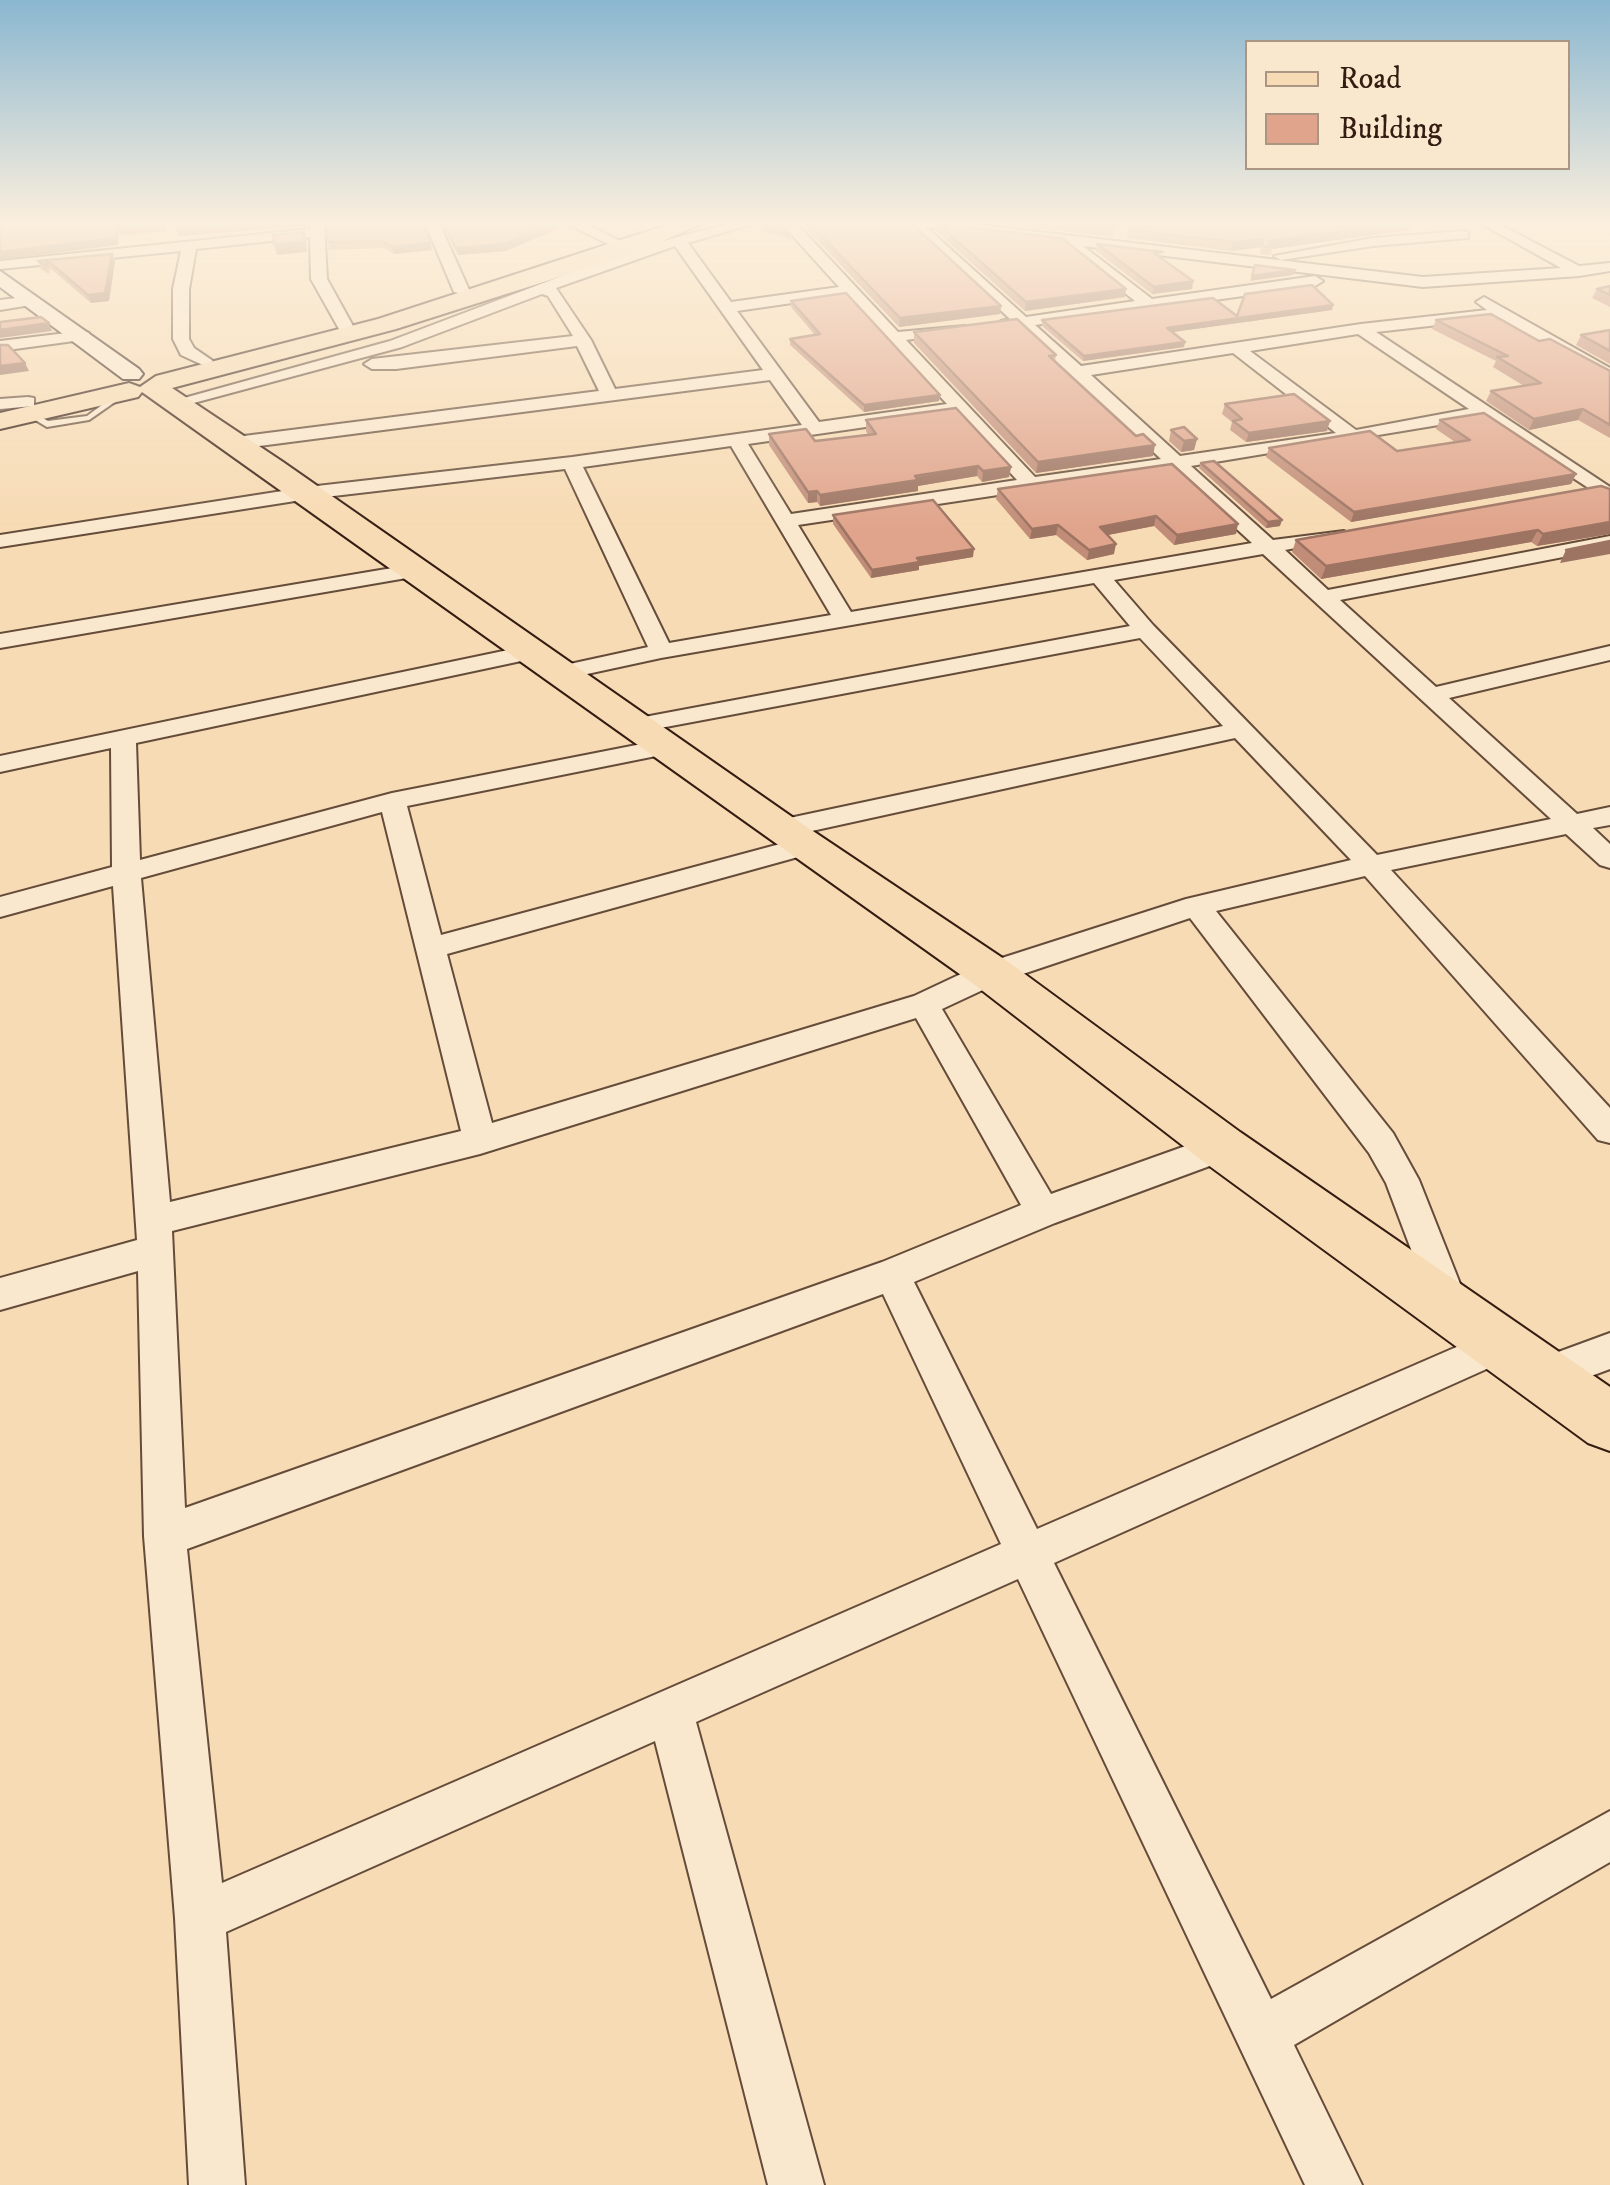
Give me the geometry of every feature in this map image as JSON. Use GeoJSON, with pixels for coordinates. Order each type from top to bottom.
{"type":"FeatureCollection","features":[{"type":"Feature","properties":{"kind":"main road"},"geometry":{"type":"LineString","coordinates":[[66,325],[143,386],[236,443],[793,838],[991,973],[1222,1147],[1610,1422]]}},
{"type":"Feature","properties":{"kind":"main road"},"geometry":{"type":"LineString","coordinates":[[143,386],[205,361],[350,339],[383,325]]}},
{"type":"Feature","properties":{"kind":"main road"},"geometry":{"type":"LineString","coordinates":[[0,421],[30,408],[350,339],[393,325]]}},
{"type":"Feature","properties":{"kind":"main road"},"geometry":{"type":"LineString","coordinates":[[0,406],[30,408]]}},
{"type":"Feature","properties":{"kind":"street"},"geometry":{"type":"LineString","coordinates":[[181,325],[181,339],[188,350],[205,361]]}},
{"type":"Feature","properties":{"kind":"street"},"geometry":{"type":"LineString","coordinates":[[343,325],[368,363],[396,364],[584,340]]}},
{"type":"Feature","properties":{"kind":"street"},"geometry":{"type":"LineString","coordinates":[[350,339],[415,338],[447,325]]}},
{"type":"Feature","properties":{"kind":"street"},"geometry":{"type":"LineString","coordinates":[[574,325],[609,394]]}},
{"type":"Feature","properties":{"kind":"street"},"geometry":{"type":"LineString","coordinates":[[740,325],[816,431]]}},
{"type":"Feature","properties":{"kind":"street"},"geometry":{"type":"LineString","coordinates":[[883,325],[1031,484]]}},
{"type":"Feature","properties":{"kind":"street"},"geometry":{"type":"LineString","coordinates":[[894,337],[997,325]]}},
{"type":"Feature","properties":{"kind":"street"},"geometry":{"type":"LineString","coordinates":[[1025,325],[1610,859]]}},
{"type":"Feature","properties":{"kind":"street"},"geometry":{"type":"LineString","coordinates":[[1077,372],[1397,325]]}},
{"type":"Feature","properties":{"kind":"street"},"geometry":{"type":"LineString","coordinates":[[1524,325],[1610,375]]}},
{"type":"Feature","properties":{"kind":"street"},"geometry":{"type":"LineString","coordinates":[[1361,329],[1606,490]]}},
{"type":"Feature","properties":{"kind":"street"},"geometry":{"type":"LineString","coordinates":[[0,346],[83,336]]}},
{"type":"Feature","properties":{"kind":"street"},"geometry":{"type":"LineString","coordinates":[[1235,348],[1352,436]]}},
{"type":"Feature","properties":{"kind":"street"},"geometry":{"type":"LineString","coordinates":[[236,443],[773,374]]}},
{"type":"Feature","properties":{"kind":"street"},"geometry":{"type":"LineString","coordinates":[[0,541],[308,493],[572,463],[960,408]]}},
{"type":"Feature","properties":{"kind":"street"},"geometry":{"type":"LineString","coordinates":[[788,520],[1352,436],[1484,412]]}},
{"type":"Feature","properties":{"kind":"street"},"geometry":{"type":"LineString","coordinates":[[737,441],[845,620]]}},
{"type":"Feature","properties":{"kind":"street"},"geometry":{"type":"LineString","coordinates":[[572,463],[662,651]]}},
{"type":"Feature","properties":{"kind":"street"},"geometry":{"type":"LineString","coordinates":[[1560,496],[1606,490]]}},
{"type":"Feature","properties":{"kind":"street"},"geometry":{"type":"LineString","coordinates":[[0,764],[123,738],[548,662],[662,651],[1368,530]]}},
{"type":"Feature","properties":{"kind":"street"},"geometry":{"type":"LineString","coordinates":[[1324,597],[1610,542]]}},
{"type":"Feature","properties":{"kind":"street"},"geometry":{"type":"LineString","coordinates":[[0,641],[416,570]]}},
{"type":"Feature","properties":{"kind":"street"},"geometry":{"type":"LineString","coordinates":[[1099,576],[1145,630],[1371,864],[1610,1130]]}},
{"type":"Feature","properties":{"kind":"street"},"geometry":{"type":"LineString","coordinates":[[0,906],[653,736],[1145,630]]}},
{"type":"Feature","properties":{"kind":"street"},"geometry":{"type":"LineString","coordinates":[[1431,695],[1610,652]]}},
{"type":"Feature","properties":{"kind":"street"},"geometry":{"type":"LineString","coordinates":[[428,949],[793,838],[1243,729]]}},
{"type":"Feature","properties":{"kind":"street"},"geometry":{"type":"LineString","coordinates":[[123,738],[126,871],[155,1236],[164,1536],[200,1918],[216,2184]]}},
{"type":"Feature","properties":{"kind":"street"},"geometry":{"type":"LineString","coordinates":[[392,802],[480,1140]]}},
{"type":"Feature","properties":{"kind":"street"},"geometry":{"type":"LineString","coordinates":[[0,1294],[155,1236],[924,1004],[991,973],[1196,906],[1371,864],[1610,816]]}},
{"type":"Feature","properties":{"kind":"street"},"geometry":{"type":"LineString","coordinates":[[1196,906],[1380,1143],[1402,1180],[1453,1312]]}},
{"type":"Feature","properties":{"kind":"street"},"geometry":{"type":"LineString","coordinates":[[924,1004],[1043,1212]]}},
{"type":"Feature","properties":{"kind":"street"},"geometry":{"type":"LineString","coordinates":[[164,1536],[892,1275],[1043,1212],[1222,1147]]}},
{"type":"Feature","properties":{"kind":"street"},"geometry":{"type":"LineString","coordinates":[[892,1275],[1334,2185]]}},
{"type":"Feature","properties":{"kind":"street"},"geometry":{"type":"LineString","coordinates":[[200,1918],[1498,1346]]}},
{"type":"Feature","properties":{"kind":"street"},"geometry":{"type":"LineString","coordinates":[[1545,1374],[1610,1351]]}},
{"type":"Feature","properties":{"kind":"street"},"geometry":{"type":"LineString","coordinates":[[670,1709],[796,2185]]}},
{"type":"Feature","properties":{"kind":"street"},"geometry":{"type":"LineString","coordinates":[[1260,2035],[1610,1835]]}},
{"type":"Feature","properties":{"kind":"building"},"geometry":{"type":"Polygon","coordinates":[[[0,325],[35,325],[0,330],[0,325]]]}},
{"type":"Feature","properties":{"kind":"building"},"geometry":{"type":"Polygon","coordinates":[[[812,325],[875,325],[940,395],[864,405],[790,339],[820,334],[812,325]]]}},
{"type":"Feature","properties":{"kind":"building"},"geometry":{"type":"Polygon","coordinates":[[[970,325],[1023,325],[1056,355],[1049,356],[1136,436],[1143,434],[1155,445],[1038,462],[914,332],[970,325]]]}},
{"type":"Feature","properties":{"kind":"building"},"geometry":{"type":"Polygon","coordinates":[[[1048,325],[1189,325],[1167,328],[1185,342],[1084,356],[1048,325]]]}},
{"type":"Feature","properties":{"kind":"building"},"geometry":{"type":"Polygon","coordinates":[[[1446,325],[1510,325],[1539,341],[1550,339],[1610,371],[1610,425],[1583,409],[1534,419],[1491,391],[1541,383],[1497,357],[1508,356],[1446,325]]]}},
{"type":"Feature","properties":{"kind":"building"},"geometry":{"type":"Polygon","coordinates":[[[1610,330],[1610,351],[1581,335],[1610,330]]]}},
{"type":"Feature","properties":{"kind":"building"},"geometry":{"type":"Polygon","coordinates":[[[0,345],[8,345],[25,363],[0,366],[0,345]]]}},
{"type":"Feature","properties":{"kind":"building"},"geometry":{"type":"Polygon","coordinates":[[[1294,394],[1330,421],[1249,433],[1233,421],[1242,419],[1225,404],[1294,394]]]}},
{"type":"Feature","properties":{"kind":"building"},"geometry":{"type":"Polygon","coordinates":[[[956,408],[1011,467],[983,471],[978,466],[820,495],[817,491],[808,492],[769,434],[806,429],[815,441],[876,434],[866,420],[956,408]]]}},
{"type":"Feature","properties":{"kind":"building"},"geometry":{"type":"Polygon","coordinates":[[[1484,413],[1576,474],[1354,512],[1269,448],[1370,431],[1397,451],[1470,440],[1440,420],[1484,413]]]}},
{"type":"Feature","properties":{"kind":"building"},"geometry":{"type":"Polygon","coordinates":[[[1184,427],[1197,439],[1184,441],[1171,430],[1184,427]]]}},
{"type":"Feature","properties":{"kind":"building"},"geometry":{"type":"Polygon","coordinates":[[[1214,461],[1282,520],[1268,522],[1201,463],[1214,461]]]}},
{"type":"Feature","properties":{"kind":"building"},"geometry":{"type":"Polygon","coordinates":[[[1172,464],[1238,524],[1177,535],[1156,516],[1100,527],[1116,544],[1089,550],[1058,525],[1032,529],[998,489],[1172,464]]]}},
{"type":"Feature","properties":{"kind":"building"},"geometry":{"type":"Polygon","coordinates":[[[1601,486],[1610,489],[1610,522],[1543,534],[1538,530],[1326,566],[1296,540],[1601,486]]]}},
{"type":"Feature","properties":{"kind":"building"},"geometry":{"type":"Polygon","coordinates":[[[933,500],[974,549],[872,570],[833,515],[933,500]]]}}]}
